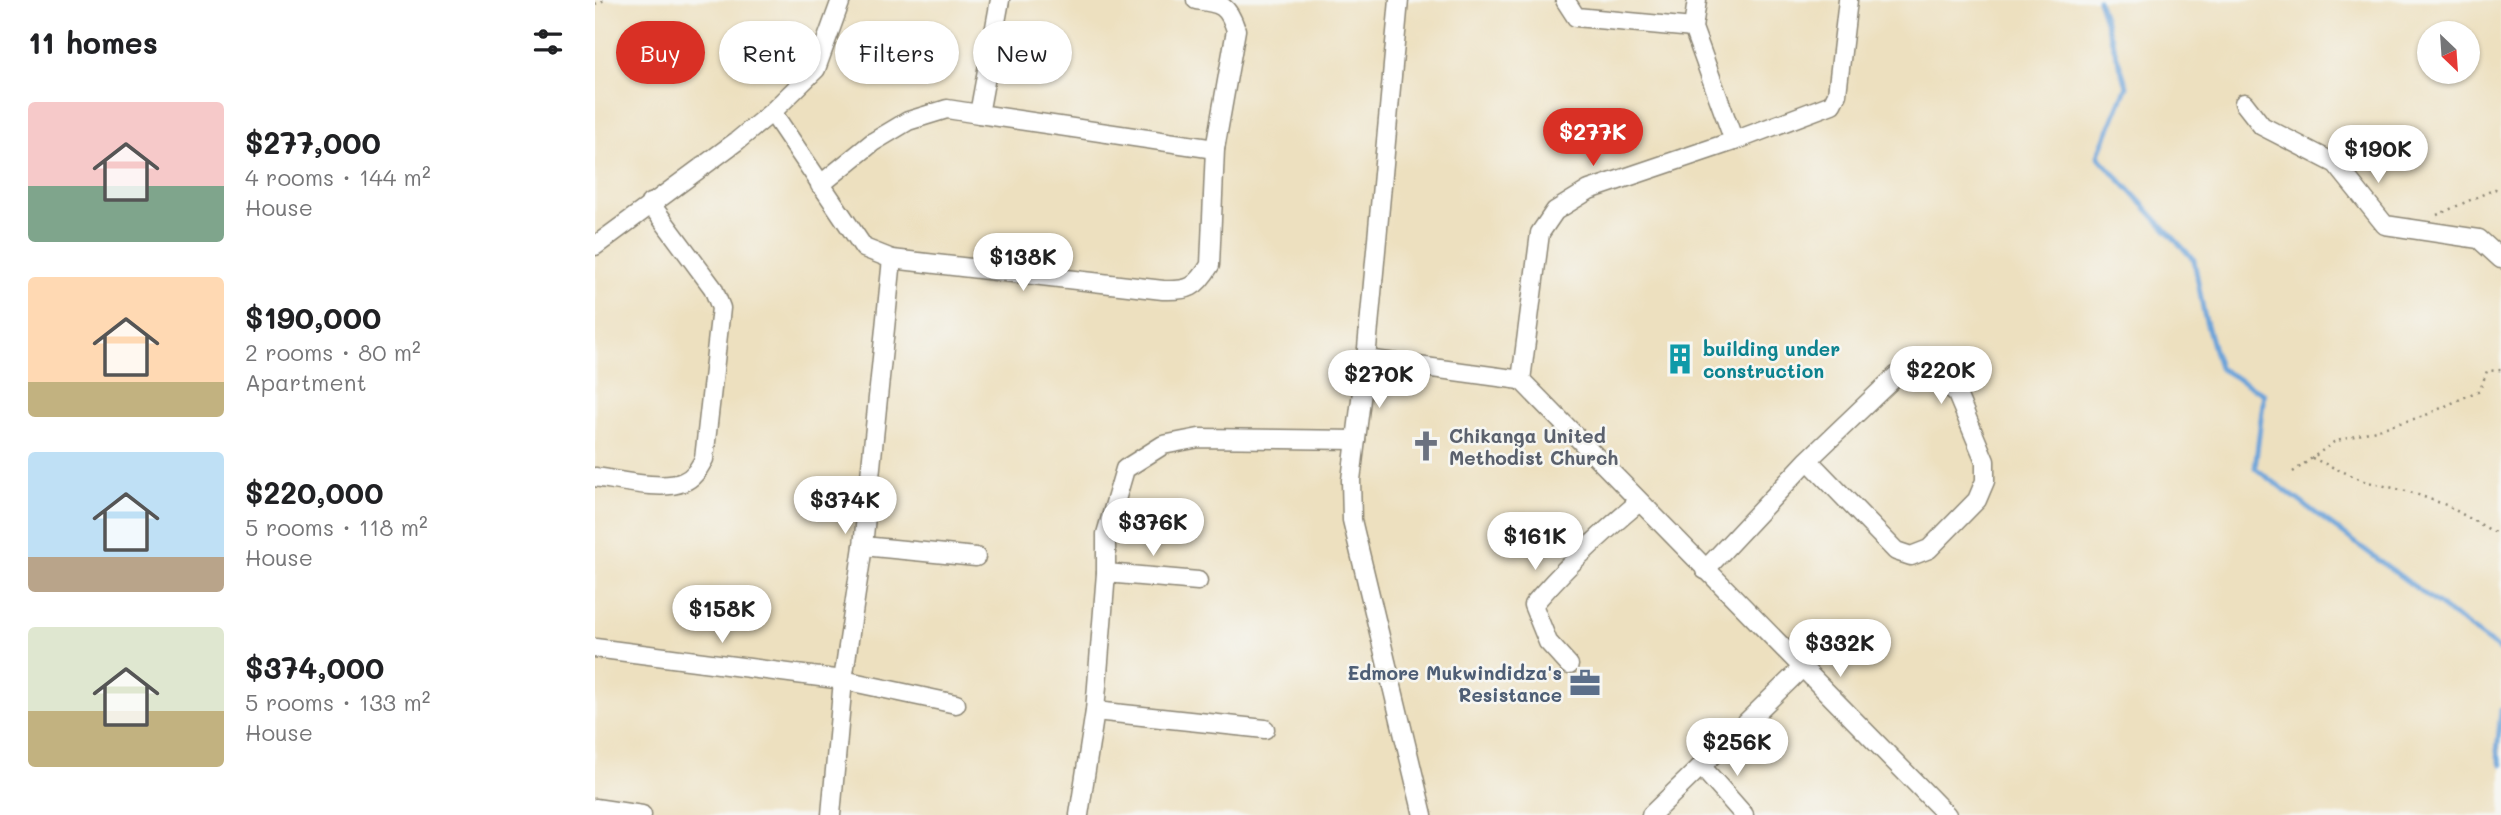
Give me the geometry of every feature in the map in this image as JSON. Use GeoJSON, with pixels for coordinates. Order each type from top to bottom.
{"type":"FeatureCollection","features":[{"type":"Feature","properties":{"kind":"street"},"geometry":{"type":"LineString","coordinates":[[595,246],[737,141],[772,112],[816,69],[841,0]]}},
{"type":"Feature","properties":{"kind":"street"},"geometry":{"type":"LineString","coordinates":[[979,114],[1000,0]]}},
{"type":"Feature","properties":{"kind":"street"},"geometry":{"type":"LineString","coordinates":[[772,112],[864,248],[892,259],[1163,290],[1185,290],[1200,281],[1210,265],[1215,149],[1236,30],[1230,13],[1217,3],[1196,0]]}},
{"type":"Feature","properties":{"kind":"street"},"geometry":{"type":"LineString","coordinates":[[1399,0],[1366,359],[1351,480],[1352,520],[1423,815]]}},
{"type":"Feature","properties":{"kind":"street"},"geometry":{"type":"LineString","coordinates":[[1565,0],[1576,17],[1693,28]]}},
{"type":"Feature","properties":{"kind":"street"},"geometry":{"type":"LineString","coordinates":[[1697,0],[1693,28],[1734,141]]}},
{"type":"Feature","properties":{"kind":"street"},"geometry":{"type":"LineString","coordinates":[[1521,380],[1541,233],[1555,211],[1589,190],[1734,141],[1832,104],[1837,94],[1848,0]]}},
{"type":"Feature","properties":{"kind":"street"},"geometry":{"type":"LineString","coordinates":[[2243,103],[2262,126],[2336,164],[2385,225],[2479,239],[2501,259]]}},
{"type":"Feature","properties":{"kind":"street"},"geometry":{"type":"LineString","coordinates":[[820,185],[873,142],[908,121],[947,109],[1215,149]]}},
{"type":"Feature","properties":{"kind":"street"},"geometry":{"type":"LineString","coordinates":[[595,477],[666,485],[682,483],[694,475],[704,459],[721,308],[713,288],[650,203]]}},
{"type":"Feature","properties":{"kind":"street"},"geometry":{"type":"LineString","coordinates":[[831,815],[843,680],[863,545],[892,259]]}},
{"type":"Feature","properties":{"kind":"street"},"geometry":{"type":"LineString","coordinates":[[1366,359],[1521,380],[1947,815]]}},
{"type":"Feature","properties":{"kind":"street"},"geometry":{"type":"LineString","coordinates":[[1705,569],[1808,460],[1897,375],[1936,378],[1956,392],[1986,461],[1985,481],[1977,500],[1929,549],[1911,556],[1896,551],[1808,460]]}},
{"type":"Feature","properties":{"kind":"street"},"geometry":{"type":"LineString","coordinates":[[1079,815],[1095,711],[1106,534],[1125,469],[1163,445],[1199,438],[1356,440]]}},
{"type":"Feature","properties":{"kind":"street"},"geometry":{"type":"LineString","coordinates":[[1569,665],[1548,642],[1533,605],[1594,541],[1639,502]]}},
{"type":"Feature","properties":{"kind":"street"},"geometry":{"type":"LineString","coordinates":[[863,545],[976,557]]}},
{"type":"Feature","properties":{"kind":"street"},"geometry":{"type":"LineString","coordinates":[[1105,573],[1198,581]]}},
{"type":"Feature","properties":{"kind":"street"},"geometry":{"type":"LineString","coordinates":[[595,648],[843,680],[956,704]]}},
{"type":"Feature","properties":{"kind":"street"},"geometry":{"type":"LineString","coordinates":[[1651,815],[1802,668]]}},
{"type":"Feature","properties":{"kind":"street"},"geometry":{"type":"LineString","coordinates":[[1095,711],[1265,729]]}},
{"type":"Feature","properties":{"kind":"street"},"geometry":{"type":"LineString","coordinates":[[1701,766],[1744,815]]}},
{"type":"Feature","properties":{"kind":"street"},"geometry":{"type":"LineString","coordinates":[[595,808],[642,815]]}},
{"type":"Feature","properties":{"kind":"path"},"geometry":{"type":"LineString","coordinates":[[595,4],[605,0]]}},
{"type":"Feature","properties":{"kind":"path"},"geometry":{"type":"LineString","coordinates":[[2431,217],[2495,189],[2501,191]]}},
{"type":"Feature","properties":{"kind":"path"},"geometry":{"type":"LineString","coordinates":[[2293,472],[2334,442],[2424,416],[2480,390],[2487,371],[2501,370]]}},
{"type":"Feature","properties":{"kind":"path"},"geometry":{"type":"LineString","coordinates":[[2312,458],[2364,481],[2410,492],[2446,505],[2501,536]]}},
{"type":"Feature","properties":{"kind":"waterway"},"geometry":{"type":"LineString","coordinates":[[2098,0],[2127,86],[2098,156],[2194,260],[2204,314],[2219,368],[2264,394],[2255,468],[2501,651]]}},
{"type":"Feature","properties":{"kind":"waterway"},"geometry":{"type":"LineString","coordinates":[[2501,710],[2497,752],[2501,765]]}},
{"type":"Feature","properties":{"kind":"place","name":"building under construction"},"geometry":{"type":"Point","coordinates":[1680,359]}},
{"type":"Feature","properties":{"kind":"place","name":"Chikanga United Methodist Church"},"geometry":{"type":"Point","coordinates":[1426,446]}},
{"type":"Feature","properties":{"kind":"place","name":"Edmore Mukwindidza's Resistance"},"geometry":{"type":"Point","coordinates":[1585,683]}}]}
